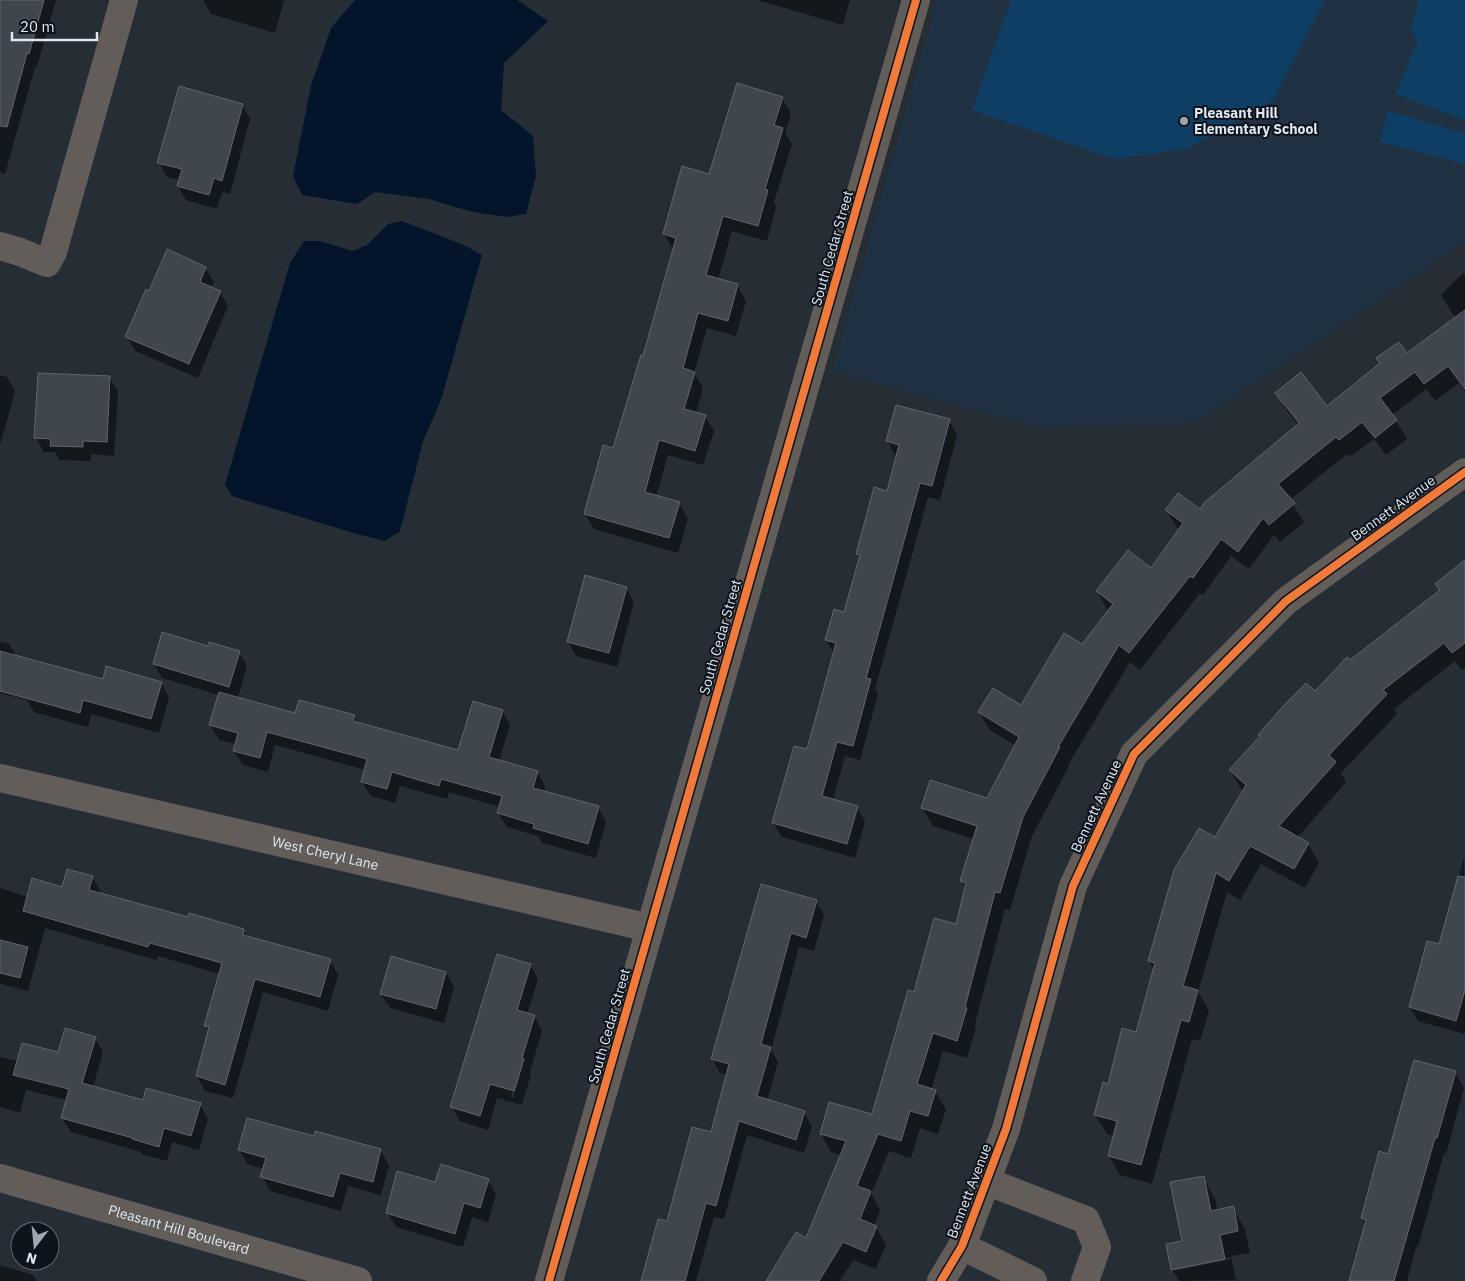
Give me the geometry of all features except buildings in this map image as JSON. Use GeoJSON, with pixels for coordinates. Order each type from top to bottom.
{"type":"FeatureCollection","features":[{"type":"Feature","properties":{"kind":"street"},"geometry":{"type":"LineString","coordinates":[[0,246],[47,263],[53,252],[124,0]]}},
{"type":"Feature","properties":{"kind":"street","name":"South Cedar Street"},"geometry":{"type":"LineString","coordinates":[[549,1281],[916,0]]}},
{"type":"Feature","properties":{"kind":"street","name":"Bennett Avenue"},"geometry":{"type":"LineString","coordinates":[[941,1281],[962,1246],[1006,1129],[1073,886],[1134,754],[1286,600],[1465,472]]}},
{"type":"Feature","properties":{"kind":"street","name":"West Cheryl Lane"},"geometry":{"type":"LineString","coordinates":[[0,778],[650,928]]}},
{"type":"Feature","properties":{"kind":"street","name":"Pleasant Hill Boulevard"},"geometry":{"type":"LineString","coordinates":[[0,1178],[358,1281]]}},
{"type":"Feature","properties":{"kind":"street","name":"Bennett Avenue"},"geometry":{"type":"LineString","coordinates":[[986,1181],[1086,1220],[1097,1247],[1085,1281]]}},
{"type":"Feature","properties":{"kind":"street","name":"Bennett Avenue"},"geometry":{"type":"LineString","coordinates":[[962,1246],[1033,1281]]}},
{"type":"Feature","properties":{"kind":"shaded area"},"geometry":{"type":"Polygon","coordinates":[[[355,0],[517,0],[548,21],[504,63],[501,110],[533,136],[536,176],[526,214],[506,217],[473,212],[429,199],[375,192],[357,204],[302,195],[293,176],[311,86],[331,28],[355,0]]]}},
{"type":"Feature","properties":{"kind":"shaded area","name":"Pleasant Hill Elementary School"},"geometry":{"type":"Polygon","coordinates":[[[937,0],[1465,0],[1465,242],[1197,422],[1037,427],[832,371],[937,0]]]}},
{"type":"Feature","properties":{"kind":"shaded area"},"geometry":{"type":"Polygon","coordinates":[[[1011,0],[1325,0],[1273,101],[1186,149],[1114,159],[972,110],[1011,0]]]}},
{"type":"Feature","properties":{"kind":"shaded area"},"geometry":{"type":"Polygon","coordinates":[[[1419,0],[1465,0],[1465,120],[1396,94],[1417,42],[1411,28],[1419,0]]]}},
{"type":"Feature","properties":{"kind":"shaded area"},"geometry":{"type":"Polygon","coordinates":[[[1388,111],[1465,133],[1465,164],[1380,142],[1388,111]]]}},
{"type":"Feature","properties":{"kind":"shaded area"},"geometry":{"type":"Polygon","coordinates":[[[402,221],[464,245],[482,255],[441,400],[423,441],[400,531],[385,541],[232,496],[225,485],[290,263],[304,241],[319,241],[353,251],[367,245],[388,224],[402,221]]]}},
{"type":"Feature","properties":{"kind":"cycle path"},"geometry":{"type":"LineString","coordinates":[[549,1281],[916,0]]}},
{"type":"Feature","properties":{"kind":"cycle path"},"geometry":{"type":"LineString","coordinates":[[941,1281],[962,1246],[1006,1129],[1073,886],[1134,754],[1286,601],[1465,472]]}},
{"type":"Feature","properties":{"kind":"place","name":"Pleasant Hill Elementary School"},"geometry":{"type":"Point","coordinates":[1184,121]}}]}
